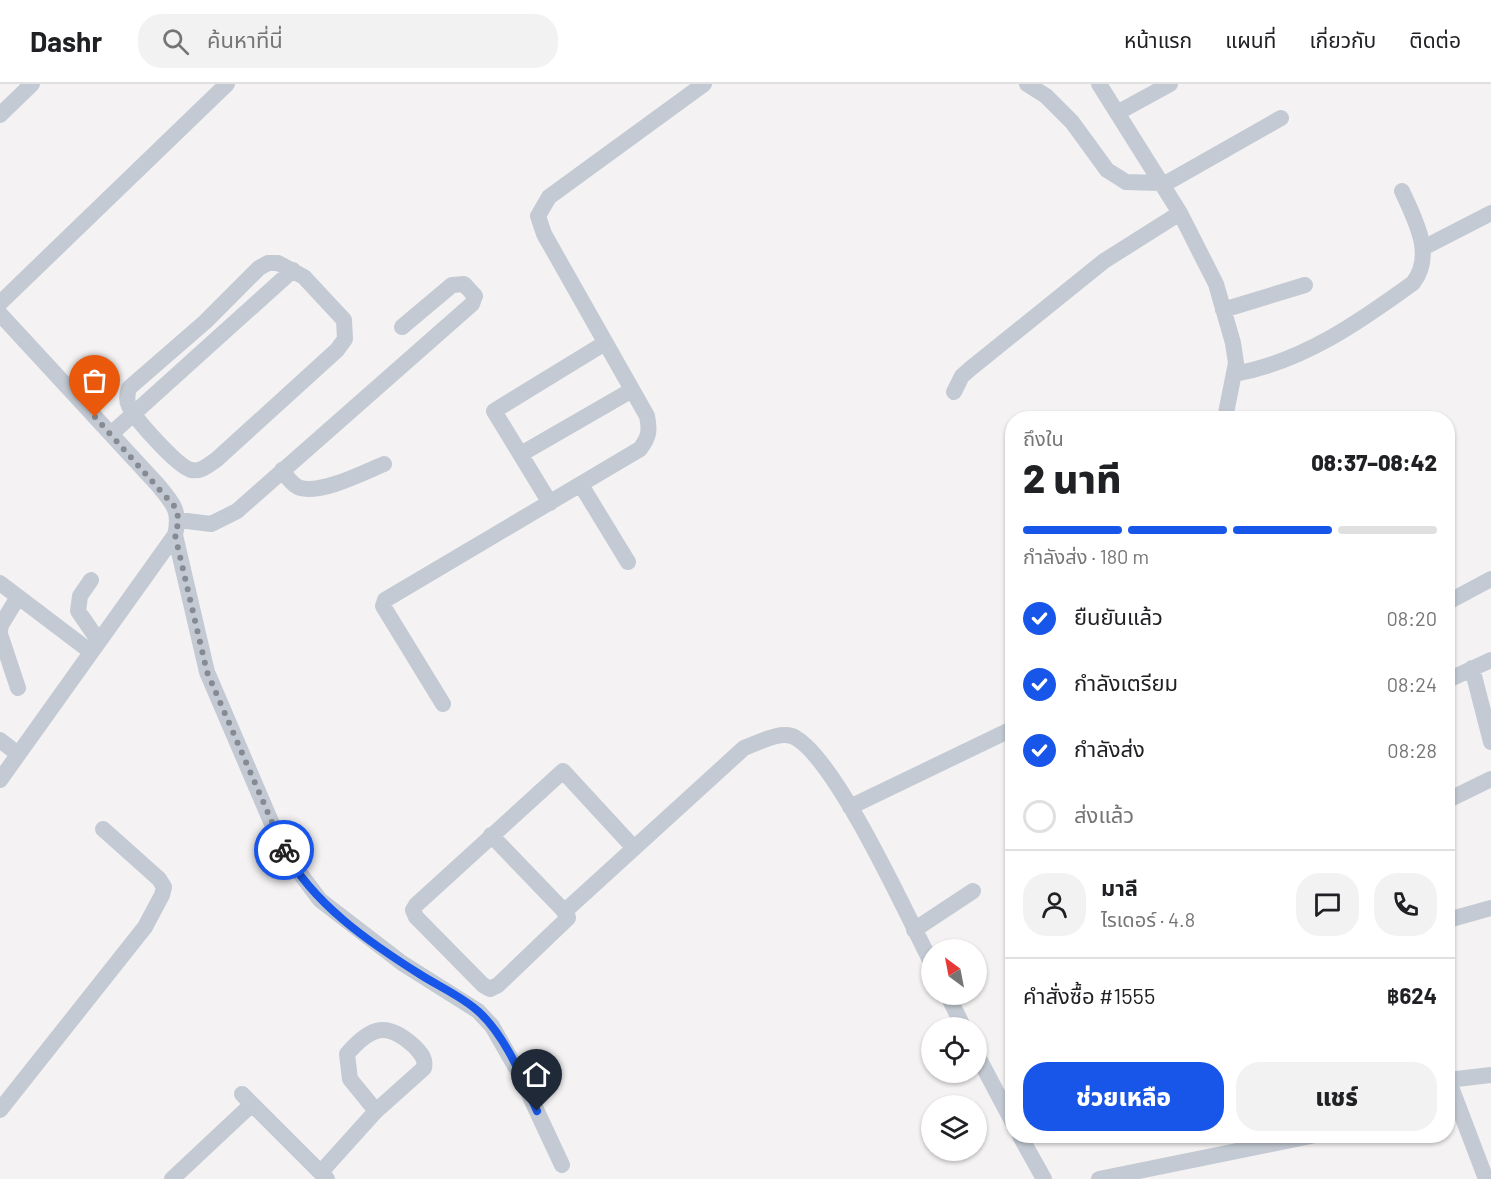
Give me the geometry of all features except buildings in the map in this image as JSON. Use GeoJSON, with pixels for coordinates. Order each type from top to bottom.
{"type":"FeatureCollection","features":[{"type":"Feature","properties":{"kind":"street"},"geometry":{"type":"LineString","coordinates":[[0,115],[32,84]]}},
{"type":"Feature","properties":{"kind":"street"},"geometry":{"type":"LineString","coordinates":[[0,303],[227,84]]}},
{"type":"Feature","properties":{"kind":"street"},"geometry":{"type":"LineString","coordinates":[[443,704],[383,606],[385,600],[640,449],[648,440],[650,430],[647,416],[544,234],[538,216],[549,197],[704,84]]}},
{"type":"Feature","properties":{"kind":"street"},"geometry":{"type":"LineString","coordinates":[[1027,84],[1046,96],[1072,122],[1107,170],[1126,182],[1162,184],[1281,118]]}},
{"type":"Feature","properties":{"kind":"street"},"geometry":{"type":"LineString","coordinates":[[1098,84],[1180,213],[1216,284],[1233,343],[1234,374],[1226,411]]}},
{"type":"Feature","properties":{"kind":"street"},"geometry":{"type":"LineString","coordinates":[[1117,113],[1170,84]]}},
{"type":"Feature","properties":{"kind":"street"},"geometry":{"type":"LineString","coordinates":[[1234,374],[1263,369],[1292,358],[1385,303],[1413,283],[1421,273],[1424,259],[1423,249],[1417,225],[1402,191]]}},
{"type":"Feature","properties":{"kind":"street"},"geometry":{"type":"LineString","coordinates":[[954,392],[962,376],[970,369],[1104,261],[1180,213]]}},
{"type":"Feature","properties":{"kind":"street"},"geometry":{"type":"LineString","coordinates":[[1423,249],[1491,213]]}},
{"type":"Feature","properties":{"kind":"street"},"geometry":{"type":"LineString","coordinates":[[268,263],[293,270],[304,277],[344,320],[345,339],[337,350],[202,470],[191,470],[181,464],[134,415],[128,404],[129,388],[205,322],[259,268],[268,263]]}},
{"type":"Feature","properties":{"kind":"street"},"geometry":{"type":"LineString","coordinates":[[111,434],[293,270]]}},
{"type":"Feature","properties":{"kind":"street"},"geometry":{"type":"LineString","coordinates":[[0,780],[177,528],[222,521],[237,511],[472,304],[475,297],[464,284],[452,285],[402,327]]}},
{"type":"Feature","properties":{"kind":"street"},"geometry":{"type":"LineString","coordinates":[[1223,310],[1305,285]]}},
{"type":"Feature","properties":{"kind":"street"},"geometry":{"type":"LineString","coordinates":[[0,314],[168,496],[177,528],[207,672],[284,852],[320,900],[402,963],[478,1011],[492,1026],[520,1075],[562,1166]]}},
{"type":"Feature","properties":{"kind":"street"},"geometry":{"type":"LineString","coordinates":[[550,503],[494,411],[604,343]]}},
{"type":"Feature","properties":{"kind":"street"},"geometry":{"type":"LineString","coordinates":[[521,454],[632,390]]}},
{"type":"Feature","properties":{"kind":"street"},"geometry":{"type":"LineString","coordinates":[[282,471],[297,487],[309,490],[323,488],[384,464]]}},
{"type":"Feature","properties":{"kind":"street"},"geometry":{"type":"LineString","coordinates":[[580,485],[628,562]]}},
{"type":"Feature","properties":{"kind":"street"},"geometry":{"type":"LineString","coordinates":[[1455,598],[1491,579]]}},
{"type":"Feature","properties":{"kind":"street"},"geometry":{"type":"LineString","coordinates":[[91,580],[80,596],[78,611],[95,646]]}},
{"type":"Feature","properties":{"kind":"street"},"geometry":{"type":"LineString","coordinates":[[0,583],[95,646]]}},
{"type":"Feature","properties":{"kind":"street"},"geometry":{"type":"LineString","coordinates":[[18,597],[1,625],[0,633],[18,688]]}},
{"type":"Feature","properties":{"kind":"street"},"geometry":{"type":"LineString","coordinates":[[1455,676],[1491,660]]}},
{"type":"Feature","properties":{"kind":"street"},"geometry":{"type":"LineString","coordinates":[[1472,668],[1491,742]]}},
{"type":"Feature","properties":{"kind":"street"},"geometry":{"type":"LineString","coordinates":[[850,807],[1005,732]]}},
{"type":"Feature","properties":{"kind":"street"},"geometry":{"type":"LineString","coordinates":[[564,912],[744,748],[782,735],[796,737],[820,762],[850,807],[921,943]]}},
{"type":"Feature","properties":{"kind":"street"},"geometry":{"type":"LineString","coordinates":[[0,740],[18,754]]}},
{"type":"Feature","properties":{"kind":"street"},"geometry":{"type":"LineString","coordinates":[[491,835],[564,912],[567,922],[498,985],[490,989],[483,986],[416,917],[413,910],[416,905],[491,835],[563,771],[634,848]]}},
{"type":"Feature","properties":{"kind":"street"},"geometry":{"type":"LineString","coordinates":[[1455,797],[1491,779]]}},
{"type":"Feature","properties":{"kind":"street"},"geometry":{"type":"LineString","coordinates":[[0,1110],[146,927],[162,896],[164,887],[159,879],[103,829]]}},
{"type":"Feature","properties":{"kind":"street"},"geometry":{"type":"LineString","coordinates":[[914,930],[973,891]]}},
{"type":"Feature","properties":{"kind":"street"},"geometry":{"type":"LineString","coordinates":[[1455,918],[1491,908]]}},
{"type":"Feature","properties":{"kind":"street"},"geometry":{"type":"LineString","coordinates":[[172,1179],[247,1099],[324,1177],[376,1111],[424,1068],[425,1062],[422,1054],[399,1032],[387,1029],[372,1031],[360,1039],[347,1054],[350,1079],[376,1111]]}},
{"type":"Feature","properties":{"kind":"street"},"geometry":{"type":"LineString","coordinates":[[987,1074],[1005,1108]]}},
{"type":"Feature","properties":{"kind":"street"},"geometry":{"type":"LineString","coordinates":[[1455,1078],[1491,1075]]}},
{"type":"Feature","properties":{"kind":"street"},"geometry":{"type":"LineString","coordinates":[[1455,1113],[1486,1179]]}},
{"type":"Feature","properties":{"kind":"street"},"geometry":{"type":"LineString","coordinates":[[1024,1143],[1044,1179]]}},
{"type":"Feature","properties":{"kind":"street"},"geometry":{"type":"LineString","coordinates":[[1099,1179],[1276,1143]]}},
{"type":"Feature","properties":{"kind":"way so far"},"geometry":{"type":"LineString","coordinates":[[95,417],[168,496],[175,507],[179,520],[175,535],[207,672],[284,850]]}},
{"type":"Feature","properties":{"kind":"route"},"geometry":{"type":"LineString","coordinates":[[284,850],[302,879],[320,900],[402,963],[478,1011],[492,1026],[520,1075],[537,1111]]}}]}
